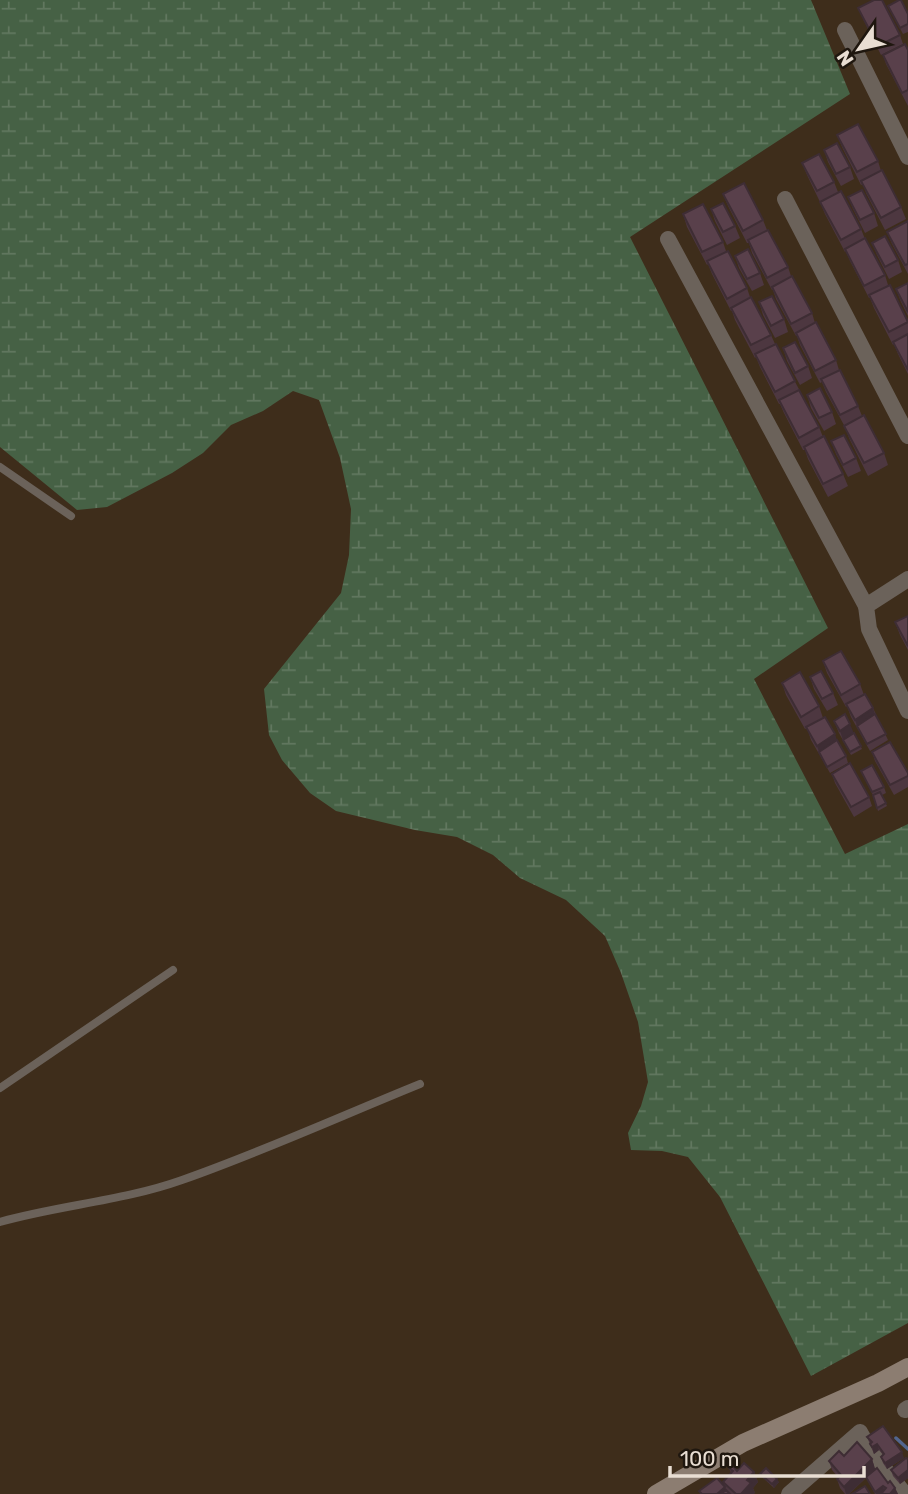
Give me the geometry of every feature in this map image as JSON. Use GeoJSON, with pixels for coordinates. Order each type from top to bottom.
{"type":"FeatureCollection","features":[{"type":"Feature","properties":{"kind":"main road"},"geometry":{"type":"LineString","coordinates":[[656,1494],[743,1443],[908,1367]]}},
{"type":"Feature","properties":{"kind":"street"},"geometry":{"type":"LineString","coordinates":[[845,30],[908,157]]}},
{"type":"Feature","properties":{"kind":"street"},"geometry":{"type":"LineString","coordinates":[[785,199],[908,436]]}},
{"type":"Feature","properties":{"kind":"street"},"geometry":{"type":"LineString","coordinates":[[668,239],[866,606],[869,629],[908,711]]}},
{"type":"Feature","properties":{"kind":"street"},"geometry":{"type":"LineString","coordinates":[[866,606],[908,579]]}},
{"type":"Feature","properties":{"kind":"street"},"geometry":{"type":"LineString","coordinates":[[789,1494],[860,1432],[874,1456],[904,1494]]}},
{"type":"Feature","properties":{"kind":"lane"},"geometry":{"type":"LineString","coordinates":[[0,467],[71,516]]}},
{"type":"Feature","properties":{"kind":"lane"},"geometry":{"type":"LineString","coordinates":[[0,1088],[173,970]]}},
{"type":"Feature","properties":{"kind":"lane"},"geometry":{"type":"LineString","coordinates":[[0,1222],[181,1181],[420,1084]]}},
{"type":"Feature","properties":{"kind":"green space"},"geometry":{"type":"Polygon","coordinates":[[[0,0],[811,0],[850,94],[630,237],[828,628],[754,679],[845,854],[908,824],[908,1323],[811,1376],[720,1197],[688,1157],[662,1151],[631,1150],[628,1133],[641,1106],[648,1082],[638,1022],[605,936],[566,900],[520,878],[493,855],[457,837],[336,811],[310,793],[282,760],[269,735],[264,689],[341,593],[349,555],[351,509],[340,458],[319,400],[293,391],[263,411],[231,425],[203,453],[172,473],[107,507],[77,510],[0,447],[0,0]]]}},
{"type":"Feature","properties":{"kind":"building"},"geometry":{"type":"Polygon","coordinates":[[[874,0],[882,0],[900,35],[878,46],[858,8],[874,0]]]}},
{"type":"Feature","properties":{"kind":"building"},"geometry":{"type":"Polygon","coordinates":[[[899,0],[908,14],[908,24],[900,28],[888,6],[899,0]]]}},
{"type":"Feature","properties":{"kind":"building"},"geometry":{"type":"Polygon","coordinates":[[[905,44],[908,50],[908,90],[902,93],[883,55],[905,44]]]}},
{"type":"Feature","properties":{"kind":"building"},"geometry":{"type":"Polygon","coordinates":[[[858,124],[878,161],[857,172],[837,135],[858,124]]]}},
{"type":"Feature","properties":{"kind":"building"},"geometry":{"type":"Polygon","coordinates":[[[837,143],[850,167],[836,174],[824,150],[837,143]]]}},
{"type":"Feature","properties":{"kind":"building"},"geometry":{"type":"Polygon","coordinates":[[[819,154],[834,182],[817,191],[802,163],[819,154]]]}},
{"type":"Feature","properties":{"kind":"building"},"geometry":{"type":"Polygon","coordinates":[[[882,170],[901,207],[881,218],[861,181],[882,170]]]}},
{"type":"Feature","properties":{"kind":"building"},"geometry":{"type":"Polygon","coordinates":[[[744,183],[763,220],[743,231],[723,194],[744,183]]]}},
{"type":"Feature","properties":{"kind":"building"},"geometry":{"type":"Polygon","coordinates":[[[862,190],[874,213],[860,220],[848,197],[862,190]]]}},
{"type":"Feature","properties":{"kind":"building"},"geometry":{"type":"Polygon","coordinates":[[[841,191],[861,229],[841,240],[820,202],[841,191]]]}},
{"type":"Feature","properties":{"kind":"building"},"geometry":{"type":"Polygon","coordinates":[[[723,203],[735,226],[723,232],[711,209],[723,203]]]}},
{"type":"Feature","properties":{"kind":"building"},"geometry":{"type":"Polygon","coordinates":[[[703,204],[723,242],[702,252],[683,214],[703,204]]]}},
{"type":"Feature","properties":{"kind":"building"},"geometry":{"type":"Polygon","coordinates":[[[908,221],[908,264],[905,265],[887,232],[908,221]]]}},
{"type":"Feature","properties":{"kind":"building"},"geometry":{"type":"Polygon","coordinates":[[[768,230],[788,267],[767,278],[748,240],[768,230]]]}},
{"type":"Feature","properties":{"kind":"building"},"geometry":{"type":"Polygon","coordinates":[[[885,236],[898,260],[885,267],[872,243],[885,236]]]}},
{"type":"Feature","properties":{"kind":"building"},"geometry":{"type":"Polygon","coordinates":[[[865,238],[885,275],[864,286],[845,249],[865,238]]]}},
{"type":"Feature","properties":{"kind":"building"},"geometry":{"type":"Polygon","coordinates":[[[748,249],[760,273],[747,279],[735,256],[748,249]]]}},
{"type":"Feature","properties":{"kind":"building"},"geometry":{"type":"Polygon","coordinates":[[[728,251],[747,288],[727,299],[707,261],[728,251]]]}},
{"type":"Feature","properties":{"kind":"building"},"geometry":{"type":"Polygon","coordinates":[[[792,276],[812,313],[791,324],[772,287],[792,276]]]}},
{"type":"Feature","properties":{"kind":"building"},"geometry":{"type":"Polygon","coordinates":[[[908,283],[908,312],[896,289],[908,283]]]}},
{"type":"Feature","properties":{"kind":"building"},"geometry":{"type":"Polygon","coordinates":[[[890,285],[908,322],[889,332],[869,295],[890,285]]]}},
{"type":"Feature","properties":{"kind":"building"},"geometry":{"type":"Polygon","coordinates":[[[772,296],[784,319],[771,326],[759,302],[772,296]]]}},
{"type":"Feature","properties":{"kind":"building"},"geometry":{"type":"Polygon","coordinates":[[[751,297],[771,335],[751,345],[731,308],[751,297]]]}},
{"type":"Feature","properties":{"kind":"building"},"geometry":{"type":"Polygon","coordinates":[[[816,322],[836,360],[815,371],[796,333],[816,322]]]}},
{"type":"Feature","properties":{"kind":"building"},"geometry":{"type":"Polygon","coordinates":[[[908,334],[908,370],[893,342],[908,334]]]}},
{"type":"Feature","properties":{"kind":"building"},"geometry":{"type":"Polygon","coordinates":[[[795,342],[808,366],[795,373],[783,348],[795,342]]]}},
{"type":"Feature","properties":{"kind":"building"},"geometry":{"type":"Polygon","coordinates":[[[776,344],[795,381],[775,392],[755,354],[776,344]]]}},
{"type":"Feature","properties":{"kind":"building"},"geometry":{"type":"Polygon","coordinates":[[[840,370],[858,406],[840,415],[821,379],[840,370]]]}},
{"type":"Feature","properties":{"kind":"building"},"geometry":{"type":"Polygon","coordinates":[[[820,388],[832,412],[819,418],[807,395],[820,388]]]}},
{"type":"Feature","properties":{"kind":"building"},"geometry":{"type":"Polygon","coordinates":[[[799,390],[819,427],[799,438],[779,400],[799,390]]]}},
{"type":"Feature","properties":{"kind":"building"},"geometry":{"type":"Polygon","coordinates":[[[864,415],[884,453],[864,463],[844,426],[864,415]]]}},
{"type":"Feature","properties":{"kind":"building"},"geometry":{"type":"Polygon","coordinates":[[[844,435],[856,458],[843,465],[831,441],[844,435]]]}},
{"type":"Feature","properties":{"kind":"building"},"geometry":{"type":"Polygon","coordinates":[[[824,436],[843,474],[823,484],[804,447],[824,436]]]}},
{"type":"Feature","properties":{"kind":"building"},"geometry":{"type":"Polygon","coordinates":[[[908,616],[908,646],[895,622],[908,616]]]}},
{"type":"Feature","properties":{"kind":"building"},"geometry":{"type":"Polygon","coordinates":[[[841,651],[860,684],[841,695],[823,661],[841,651]]]}},
{"type":"Feature","properties":{"kind":"building"},"geometry":{"type":"Polygon","coordinates":[[[821,671],[833,693],[822,699],[810,677],[821,671]]]}},
{"type":"Feature","properties":{"kind":"building"},"geometry":{"type":"Polygon","coordinates":[[[800,672],[819,706],[801,717],[782,683],[800,672]]]}},
{"type":"Feature","properties":{"kind":"building"},"geometry":{"type":"Polygon","coordinates":[[[865,694],[873,708],[855,720],[846,704],[865,694]]]}},
{"type":"Feature","properties":{"kind":"building"},"geometry":{"type":"Polygon","coordinates":[[[845,714],[850,724],[840,731],[834,721],[845,714]]]}},
{"type":"Feature","properties":{"kind":"building"},"geometry":{"type":"Polygon","coordinates":[[[875,714],[886,734],[867,744],[857,726],[875,714]]]}},
{"type":"Feature","properties":{"kind":"building"},"geometry":{"type":"Polygon","coordinates":[[[825,717],[835,734],[817,746],[806,727],[825,717]]]}},
{"type":"Feature","properties":{"kind":"building"},"geometry":{"type":"Polygon","coordinates":[[[854,733],[861,746],[850,752],[843,740],[854,733]]]}},
{"type":"Feature","properties":{"kind":"building"},"geometry":{"type":"Polygon","coordinates":[[[837,740],[846,756],[827,767],[819,752],[837,740]]]}},
{"type":"Feature","properties":{"kind":"building"},"geometry":{"type":"Polygon","coordinates":[[[890,742],[908,776],[890,785],[872,752],[890,742]]]}},
{"type":"Feature","properties":{"kind":"building"},"geometry":{"type":"Polygon","coordinates":[[[850,763],[869,797],[851,807],[832,774],[850,763]]]}},
{"type":"Feature","properties":{"kind":"building"},"geometry":{"type":"Polygon","coordinates":[[[872,765],[884,787],[872,792],[861,771],[872,765]]]}},
{"type":"Feature","properties":{"kind":"building"},"geometry":{"type":"Polygon","coordinates":[[[880,792],[886,803],[877,808],[873,795],[880,792]]]}},
{"type":"Feature","properties":{"kind":"building"},"geometry":{"type":"Polygon","coordinates":[[[883,1426],[902,1452],[885,1463],[881,1457],[884,1454],[877,1444],[872,1447],[872,1442],[867,1437],[883,1426]]]}},
{"type":"Feature","properties":{"kind":"building"},"geometry":{"type":"Polygon","coordinates":[[[857,1442],[872,1459],[844,1487],[837,1479],[841,1475],[829,1461],[839,1451],[844,1456],[857,1442]]]}},
{"type":"Feature","properties":{"kind":"building"},"geometry":{"type":"Polygon","coordinates":[[[906,1458],[908,1470],[898,1478],[891,1470],[906,1458]]]}},
{"type":"Feature","properties":{"kind":"building"},"geometry":{"type":"Polygon","coordinates":[[[744,1463],[754,1472],[747,1480],[751,1483],[741,1494],[736,1494],[723,1482],[733,1471],[729,1468],[732,1465],[737,1471],[744,1463]]]}},
{"type":"Feature","properties":{"kind":"building"},"geometry":{"type":"Polygon","coordinates":[[[766,1468],[777,1479],[772,1484],[760,1474],[766,1468]]]}},
{"type":"Feature","properties":{"kind":"building"},"geometry":{"type":"Polygon","coordinates":[[[877,1468],[895,1488],[890,1494],[881,1494],[886,1488],[883,1486],[875,1492],[866,1477],[877,1468]]]}},
{"type":"Feature","properties":{"kind":"building"},"geometry":{"type":"Polygon","coordinates":[[[717,1478],[725,1487],[717,1494],[702,1494],[699,1491],[717,1478]]]}},
{"type":"Feature","properties":{"kind":"building"},"geometry":{"type":"Polygon","coordinates":[[[865,1486],[870,1494],[852,1494],[865,1486]]]}},
{"type":"Feature","properties":{"kind":"waterway"},"geometry":{"type":"LineString","coordinates":[[896,1438],[908,1449]]}}]}
